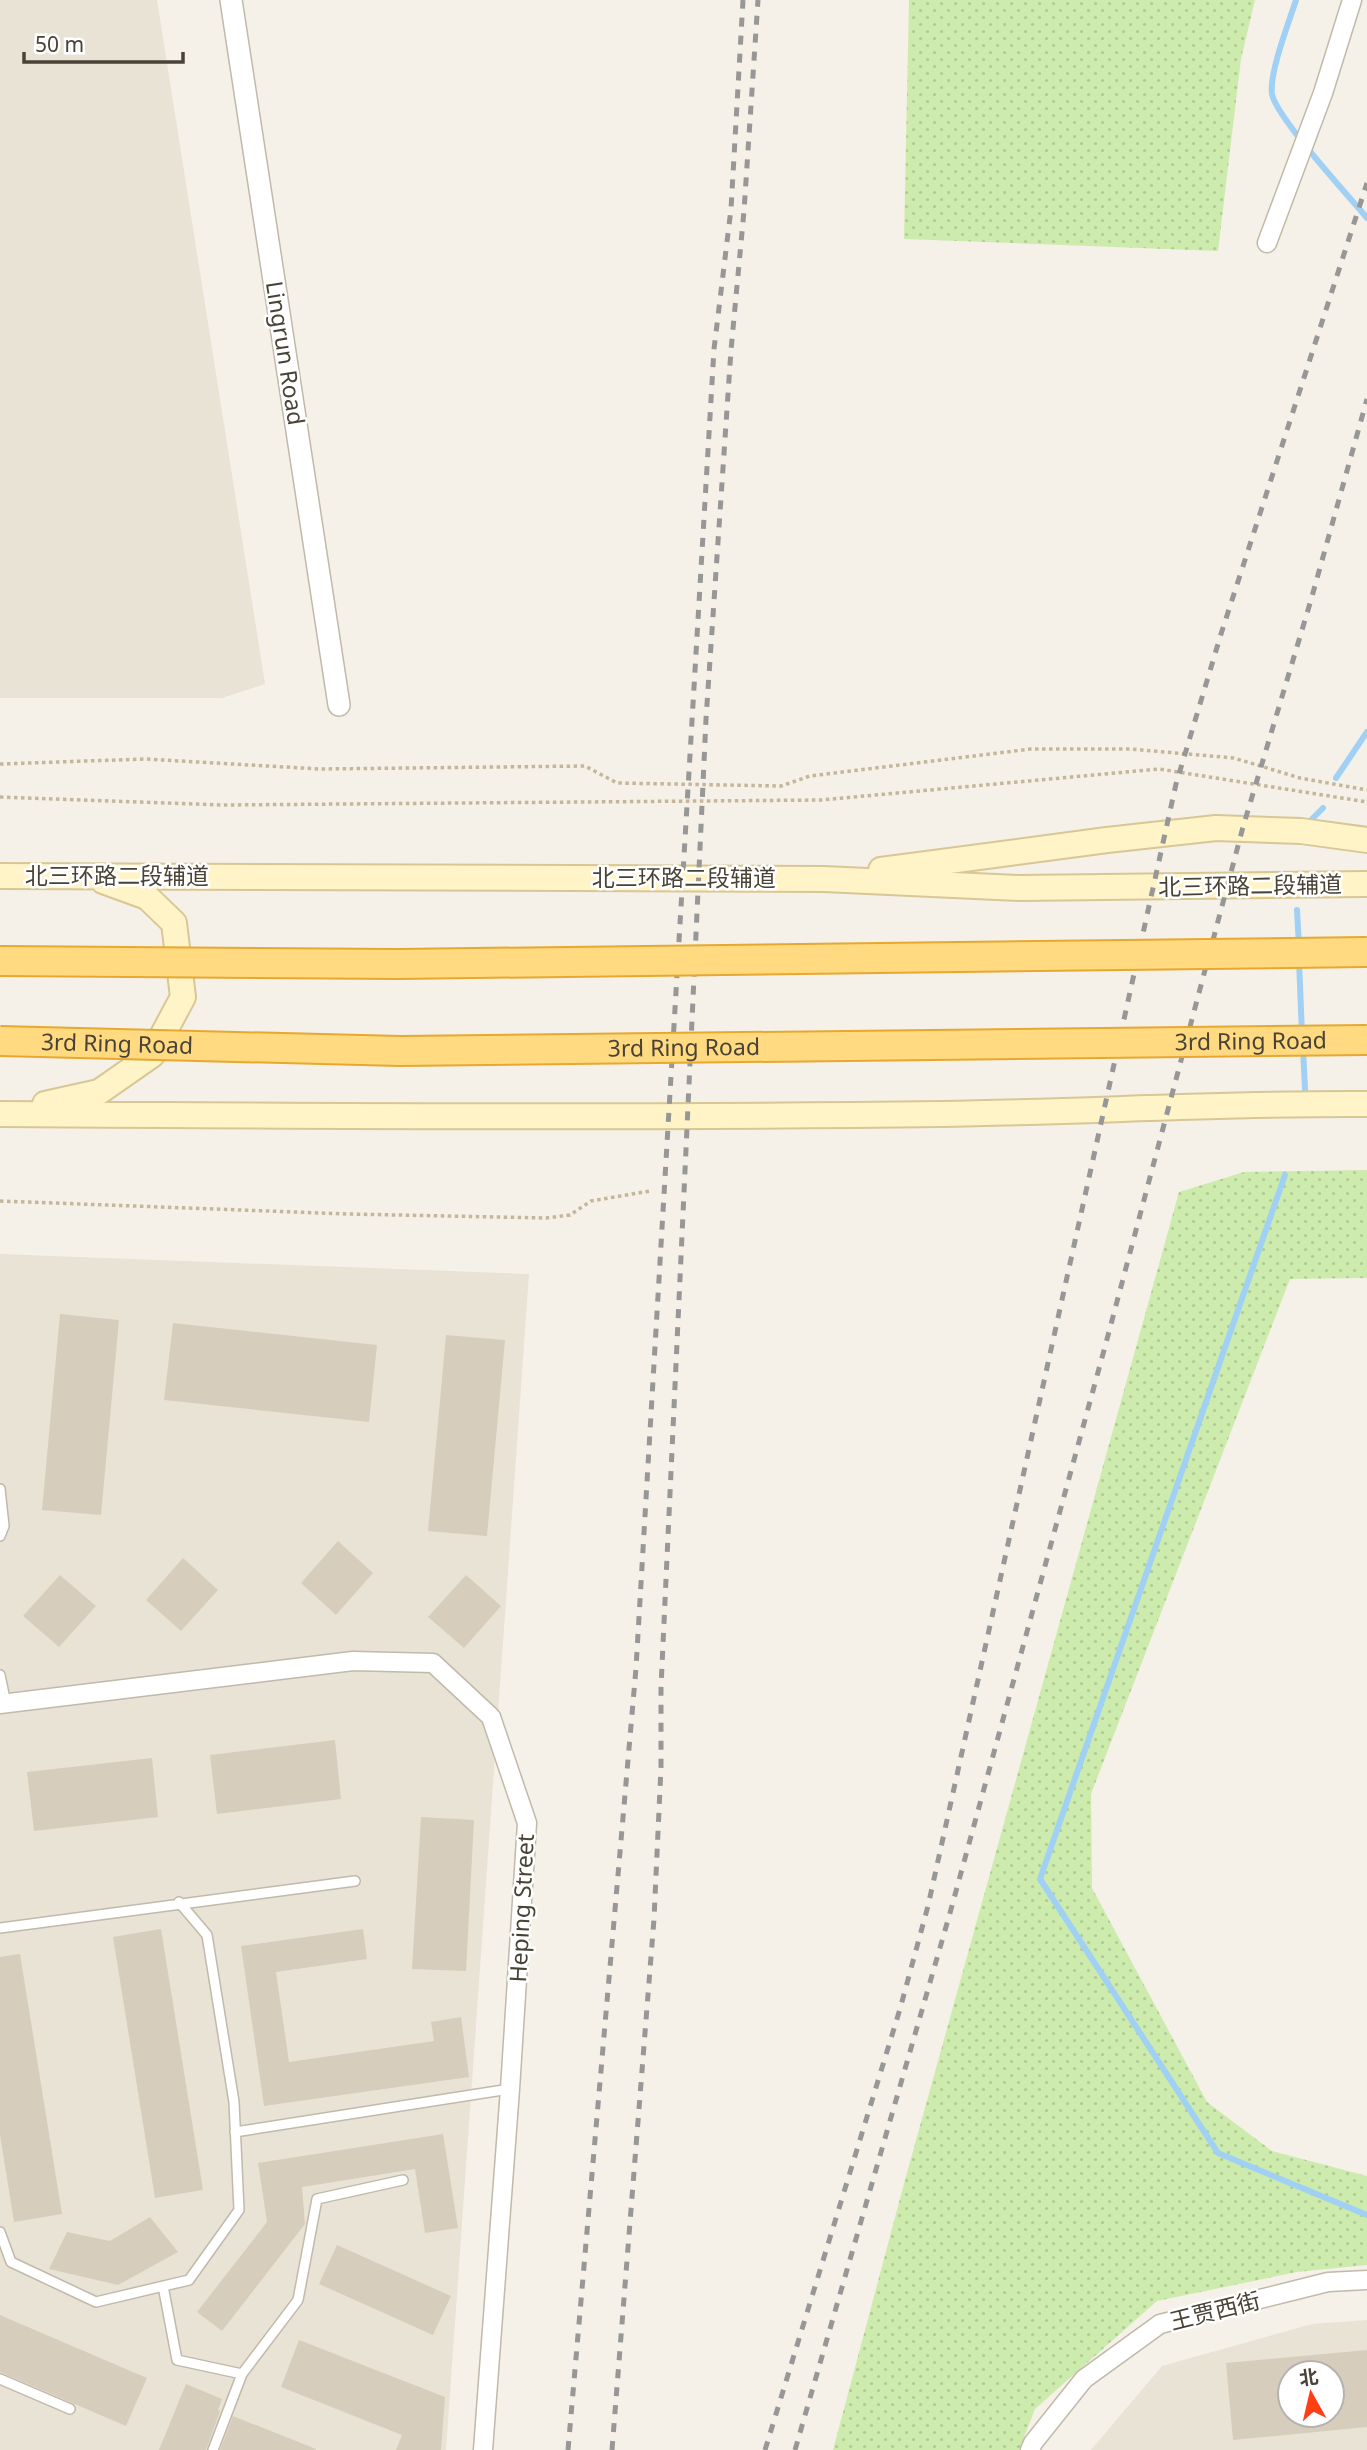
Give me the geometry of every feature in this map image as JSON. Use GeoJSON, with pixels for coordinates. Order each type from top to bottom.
{"type":"FeatureCollection","features":[{"type":"Feature","properties":{"kind":"highway"},"geometry":{"type":"LineString","coordinates":[[0,961],[398,964],[1367,952]]}},
{"type":"Feature","properties":{"kind":"highway","name":"3rd Ring Road"},"geometry":{"type":"LineString","coordinates":[[0,1041],[414,1051],[1367,1040]]}},
{"type":"Feature","properties":{"kind":"main road"},"geometry":{"type":"LineString","coordinates":[[824,879],[952,860],[1216,828],[1301,831],[1367,840]]}},
{"type":"Feature","properties":{"kind":"main road"},"geometry":{"type":"LineString","coordinates":[[2,1114],[99,1092],[152,1055],[183,997],[174,923],[147,897],[85,875]]}},
{"type":"Feature","properties":{"kind":"main road","name":"北三环路二段辅道"},"geometry":{"type":"LineString","coordinates":[[0,876],[824,879],[1020,888],[1367,884]]}},
{"type":"Feature","properties":{"kind":"main road"},"geometry":{"type":"LineString","coordinates":[[2,1114],[945,1114],[1272,1104],[1367,1104]]}},
{"type":"Feature","properties":{"kind":"street","name":"Lingrun Road"},"geometry":{"type":"LineString","coordinates":[[232,0],[339,705]]}},
{"type":"Feature","properties":{"kind":"street"},"geometry":{"type":"LineString","coordinates":[[1267,243],[1310,128],[1352,0]]}},
{"type":"Feature","properties":{"kind":"street","name":"Heping Street"},"geometry":{"type":"LineString","coordinates":[[3,1704],[354,1661],[433,1662],[491,1717],[527,1823],[483,2450]]}},
{"type":"Feature","properties":{"kind":"street","name":"王贾西街"},"geometry":{"type":"LineString","coordinates":[[1030,2450],[1084,2379],[1160,2324],[1328,2283],[1367,2280]]}},
{"type":"Feature","properties":{"kind":"lane"},"geometry":{"type":"LineString","coordinates":[[0,1489],[4,1526],[0,1536]]}},
{"type":"Feature","properties":{"kind":"lane"},"geometry":{"type":"LineString","coordinates":[[0,1675],[3,1704]]}},
{"type":"Feature","properties":{"kind":"lane"},"geometry":{"type":"LineString","coordinates":[[0,1928],[179,1902],[355,1881]]}},
{"type":"Feature","properties":{"kind":"lane"},"geometry":{"type":"LineString","coordinates":[[1,2235],[11,2262],[96,2302],[189,2280],[239,2210],[234,2102],[207,1935],[179,1902]]}},
{"type":"Feature","properties":{"kind":"lane"},"geometry":{"type":"LineString","coordinates":[[235,2132],[510,2089]]}},
{"type":"Feature","properties":{"kind":"lane"},"geometry":{"type":"LineString","coordinates":[[213,2450],[242,2374],[298,2300],[317,2199],[403,2180]]}},
{"type":"Feature","properties":{"kind":"lane"},"geometry":{"type":"LineString","coordinates":[[163,2286],[177,2360],[242,2374]]}},
{"type":"Feature","properties":{"kind":"lane"},"geometry":{"type":"LineString","coordinates":[[0,2379],[70,2409]]}},
{"type":"Feature","properties":{"kind":"path"},"geometry":{"type":"LineString","coordinates":[[0,764],[145,759],[320,769],[585,766],[617,783],[781,786],[810,776],[1031,749],[1130,749],[1234,758],[1300,778],[1367,790]]}},
{"type":"Feature","properties":{"kind":"path"},"geometry":{"type":"LineString","coordinates":[[0,797],[223,805],[821,800],[1159,769],[1367,802]]}},
{"type":"Feature","properties":{"kind":"path"},"geometry":{"type":"LineString","coordinates":[[0,1201],[348,1214],[546,1218],[570,1215],[591,1201],[650,1191]]}},
{"type":"Feature","properties":{"kind":"shaded area"},"geometry":{"type":"Polygon","coordinates":[[[0,0],[157,0],[265,684],[222,698],[0,698],[0,0]]]}},
{"type":"Feature","properties":{"kind":"shaded area"},"geometry":{"type":"Polygon","coordinates":[[[0,1254],[529,1274],[446,2450],[0,2450],[0,1254]]]}},
{"type":"Feature","properties":{"kind":"shaded area"},"geometry":{"type":"Polygon","coordinates":[[[1367,2320],[1367,2450],[1091,2450],[1162,2366],[1312,2324],[1367,2320]]]}},
{"type":"Feature","properties":{"kind":"green space"},"geometry":{"type":"Polygon","coordinates":[[[909,0],[1255,0],[1241,59],[1218,251],[904,239],[909,0]]]}},
{"type":"Feature","properties":{"kind":"green space"},"geometry":{"type":"Polygon","coordinates":[[[1367,1170],[1367,1278],[1290,1279],[1091,1794],[1092,1888],[1207,2102],[1272,2151],[1367,2176],[1367,2265],[1297,2272],[1157,2301],[1035,2409],[1019,2450],[833,2450],[905,2180],[1179,1192],[1244,1172],[1367,1170]]]}},
{"type":"Feature","properties":{"kind":"building"},"geometry":{"type":"Polygon","coordinates":[[[60,1314],[119,1320],[101,1515],[42,1510],[60,1314]]]}},
{"type":"Feature","properties":{"kind":"building"},"geometry":{"type":"Polygon","coordinates":[[[173,1323],[377,1345],[369,1422],[164,1400],[173,1323]]]}},
{"type":"Feature","properties":{"kind":"building"},"geometry":{"type":"Polygon","coordinates":[[[446,1335],[505,1340],[487,1536],[428,1531],[446,1335]]]}},
{"type":"Feature","properties":{"kind":"building"},"geometry":{"type":"Polygon","coordinates":[[[338,1541],[373,1573],[336,1615],[301,1583],[338,1541]]]}},
{"type":"Feature","properties":{"kind":"building"},"geometry":{"type":"Polygon","coordinates":[[[183,1558],[218,1590],[181,1631],[146,1600],[183,1558]]]}},
{"type":"Feature","properties":{"kind":"building"},"geometry":{"type":"Polygon","coordinates":[[[60,1575],[96,1606],[59,1647],[23,1616],[60,1575]]]}},
{"type":"Feature","properties":{"kind":"building"},"geometry":{"type":"Polygon","coordinates":[[[466,1575],[501,1606],[464,1648],[428,1617],[466,1575]]]}},
{"type":"Feature","properties":{"kind":"building"},"geometry":{"type":"Polygon","coordinates":[[[335,1740],[341,1799],[217,1814],[210,1755],[335,1740]]]}},
{"type":"Feature","properties":{"kind":"building"},"geometry":{"type":"Polygon","coordinates":[[[152,1758],[158,1817],[34,1831],[27,1772],[152,1758]]]}},
{"type":"Feature","properties":{"kind":"building"},"geometry":{"type":"Polygon","coordinates":[[[421,1817],[474,1820],[466,1971],[412,1969],[421,1817]]]}},
{"type":"Feature","properties":{"kind":"building"},"geometry":{"type":"Polygon","coordinates":[[[161,1929],[203,2190],[155,2198],[113,1937],[161,1929]]]}},
{"type":"Feature","properties":{"kind":"building"},"geometry":{"type":"Polygon","coordinates":[[[363,1929],[367,1959],[276,1972],[289,2062],[434,2041],[431,2022],[461,2017],[469,2077],[264,2106],[241,1946],[363,1929]]]}},
{"type":"Feature","properties":{"kind":"building"},"geometry":{"type":"Polygon","coordinates":[[[20,1954],[62,2214],[14,2222],[0,2135],[0,1957],[20,1954]]]}},
{"type":"Feature","properties":{"kind":"building"},"geometry":{"type":"Polygon","coordinates":[[[443,2134],[458,2228],[425,2233],[415,2169],[302,2187],[305,2224],[222,2331],[197,2312],[267,2222],[258,2163],[443,2134]]]}},
{"type":"Feature","properties":{"kind":"building"},"geometry":{"type":"Polygon","coordinates":[[[150,2217],[178,2252],[118,2285],[49,2269],[67,2232],[110,2241],[150,2217]]]}},
{"type":"Feature","properties":{"kind":"building"},"geometry":{"type":"Polygon","coordinates":[[[337,2245],[451,2296],[433,2335],[319,2284],[337,2245]]]}},
{"type":"Feature","properties":{"kind":"building"},"geometry":{"type":"Polygon","coordinates":[[[0,2315],[147,2378],[126,2426],[0,2372],[0,2315]]]}},
{"type":"Feature","properties":{"kind":"building"},"geometry":{"type":"Polygon","coordinates":[[[299,2340],[445,2397],[441,2450],[396,2450],[402,2435],[281,2387],[299,2340]]]}},
{"type":"Feature","properties":{"kind":"building"},"geometry":{"type":"Polygon","coordinates":[[[1367,2350],[1367,2427],[1233,2440],[1226,2363],[1367,2350]]]}},
{"type":"Feature","properties":{"kind":"building"},"geometry":{"type":"Polygon","coordinates":[[[186,2384],[222,2399],[206,2450],[159,2450],[186,2384]]]}},
{"type":"Feature","properties":{"kind":"building"},"geometry":{"type":"Polygon","coordinates":[[[233,2416],[316,2449],[316,2450],[220,2450],[233,2416]]]}},
{"type":"Feature","properties":{"kind":"waterway"},"geometry":{"type":"LineString","coordinates":[[1296,0],[1276,61],[1272,94],[1276,105],[1299,137],[1367,218]]}},
{"type":"Feature","properties":{"kind":"waterway"},"geometry":{"type":"LineString","coordinates":[[1336,778],[1367,732]]}},
{"type":"Feature","properties":{"kind":"waterway"},"geometry":{"type":"LineString","coordinates":[[1311,820],[1323,808]]}},
{"type":"Feature","properties":{"kind":"waterway"},"geometry":{"type":"LineString","coordinates":[[1297,910],[1299,946]]}},
{"type":"Feature","properties":{"kind":"waterway"},"geometry":{"type":"LineString","coordinates":[[1299,961],[1302,1034]]}},
{"type":"Feature","properties":{"kind":"waterway"},"geometry":{"type":"LineString","coordinates":[[1303,1048],[1305,1089]]}},
{"type":"Feature","properties":{"kind":"waterway"},"geometry":{"type":"LineString","coordinates":[[1285,1175],[1040,1879],[1218,2153],[1367,2215]]}},
{"type":"Feature","properties":{"kind":"railway"},"geometry":{"type":"LineString","coordinates":[[568,2450],[636,1668],[714,349],[731,209],[743,0]]}},
{"type":"Feature","properties":{"kind":"railway"},"geometry":{"type":"LineString","coordinates":[[612,2450],[654,1919],[661,1767],[661,1687],[706,719],[758,0]]}},
{"type":"Feature","properties":{"kind":"railway"},"geometry":{"type":"LineString","coordinates":[[765,2450],[900,2009],[928,1906],[1176,784],[1221,634],[1367,183]]}},
{"type":"Feature","properties":{"kind":"railway"},"geometry":{"type":"LineString","coordinates":[[795,2450],[950,1913],[1106,1343],[1243,827],[1311,600],[1367,399]]}}]}
